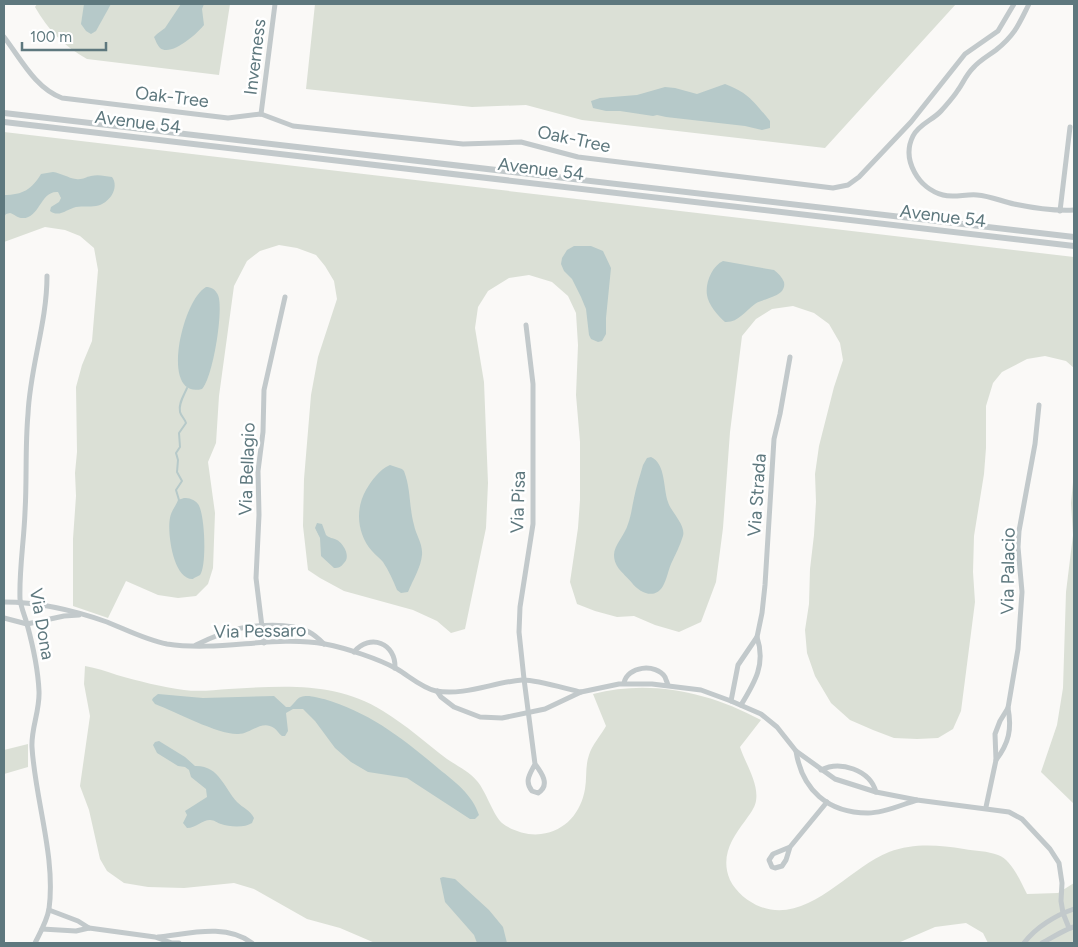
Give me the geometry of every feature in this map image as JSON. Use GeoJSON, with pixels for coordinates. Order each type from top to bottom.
{"type":"FeatureCollection","features":[{"type":"Feature","properties":{"kind":"street","name":"Inverness"},"geometry":{"type":"LineString","coordinates":[[261,114],[275,4]]}},
{"type":"Feature","properties":{"kind":"street","name":"Oak-Tree"},"geometry":{"type":"LineString","coordinates":[[4,37],[38,83],[50,94],[62,98],[228,118],[261,114],[293,126],[463,144],[521,142],[578,158],[833,188],[848,185],[859,177],[911,122],[965,54],[998,31],[1014,4]]}},
{"type":"Feature","properties":{"kind":"street"},"geometry":{"type":"LineString","coordinates":[[1029,4],[1018,27],[1009,38],[965,76],[959,89],[948,103],[938,114],[919,127],[913,135],[910,146],[912,168],[925,187],[946,196],[977,195],[993,197],[1013,204],[1060,211],[1074,210]]}},
{"type":"Feature","properties":{"kind":"street","name":"Avenue 54"},"geometry":{"type":"LineString","coordinates":[[4,113],[1074,237]]}},
{"type":"Feature","properties":{"kind":"street","name":"Avenue 54"},"geometry":{"type":"LineString","coordinates":[[4,122],[1074,246]]}},
{"type":"Feature","properties":{"kind":"street"},"geometry":{"type":"LineString","coordinates":[[1060,211],[1070,127]]}},
{"type":"Feature","properties":{"kind":"street","name":"Via Dona"},"geometry":{"type":"LineString","coordinates":[[34,943],[49,910],[51,881],[33,767],[32,744],[39,693],[35,658],[20,602],[20,574],[25,511],[28,405],[35,356],[45,316],[47,276]]}},
{"type":"Feature","properties":{"kind":"street","name":"Via Bellagio"},"geometry":{"type":"LineString","coordinates":[[264,643],[256,578],[259,515],[258,471],[263,432],[264,390],[285,297]]}},
{"type":"Feature","properties":{"kind":"street","name":"Via Pisa"},"geometry":{"type":"LineString","coordinates":[[526,325],[533,384],[534,524],[520,607],[519,632],[535,764]]}},
{"type":"Feature","properties":{"kind":"street","name":"Via Strada"},"geometry":{"type":"LineString","coordinates":[[731,701],[738,665],[757,637],[765,585],[774,439],[790,357]]}},
{"type":"Feature","properties":{"kind":"street","name":"Via Palacio"},"geometry":{"type":"LineString","coordinates":[[996,760],[1005,748],[1010,736],[1008,708],[1022,618],[1019,532],[1035,444],[1039,405]]}},
{"type":"Feature","properties":{"kind":"street","name":"Via Pessaro"},"geometry":{"type":"LineString","coordinates":[[4,602],[55,606],[85,615],[144,638],[168,644],[210,647],[284,642],[325,644],[354,652],[395,668],[430,689],[437,691],[475,689],[524,680],[582,692]]}},
{"type":"Feature","properties":{"kind":"street","name":"Via Pessaro"},"geometry":{"type":"LineString","coordinates":[[4,618],[27,624],[64,616],[85,615]]}},
{"type":"Feature","properties":{"kind":"street","name":"Via Pessaro"},"geometry":{"type":"LineString","coordinates":[[196,645],[222,633],[247,628],[280,626],[296,627],[310,632],[325,644]]}},
{"type":"Feature","properties":{"kind":"street","name":"Via Strada"},"geometry":{"type":"LineString","coordinates":[[741,705],[754,684],[760,666],[761,650],[757,637]]}},
{"type":"Feature","properties":{"kind":"street"},"geometry":{"type":"LineString","coordinates":[[354,652],[365,644],[372,642],[385,645],[394,656],[395,668]]}},
{"type":"Feature","properties":{"kind":"street"},"geometry":{"type":"LineString","coordinates":[[624,683],[627,676],[637,669],[643,668],[661,673],[668,685]]}},
{"type":"Feature","properties":{"kind":"street","name":"Via Pessaro"},"geometry":{"type":"LineString","coordinates":[[437,691],[441,697],[454,707],[480,717],[502,718],[544,709],[582,692],[624,683],[668,685],[701,690],[731,701],[762,714],[796,752],[835,779],[876,792],[917,800],[1009,812],[1022,819],[1050,849],[1059,863],[1063,913],[1072,928]]}},
{"type":"Feature","properties":{"kind":"street","name":"Via Palacio"},"geometry":{"type":"LineString","coordinates":[[986,808],[996,760],[995,734],[1008,708]]}},
{"type":"Feature","properties":{"kind":"street","name":"Via Pessaro"},"geometry":{"type":"LineString","coordinates":[[796,752],[798,767],[804,780],[814,792],[833,806],[869,813],[917,800]]}},
{"type":"Feature","properties":{"kind":"street"},"geometry":{"type":"LineString","coordinates":[[535,764],[542,774],[544,782],[538,793],[532,791],[528,785],[528,780],[535,764]]}},
{"type":"Feature","properties":{"kind":"street"},"geometry":{"type":"LineString","coordinates":[[821,770],[828,766],[853,769],[866,776],[876,792]]}},
{"type":"Feature","properties":{"kind":"street"},"geometry":{"type":"LineString","coordinates":[[790,847],[773,854],[769,860],[772,867],[782,866],[790,847],[827,802]]}},
{"type":"Feature","properties":{"kind":"street"},"geometry":{"type":"LineString","coordinates":[[1024,943],[1039,928],[1074,908]]}},
{"type":"Feature","properties":{"kind":"street"},"geometry":{"type":"LineString","coordinates":[[49,910],[78,921],[89,928]]}},
{"type":"Feature","properties":{"kind":"street"},"geometry":{"type":"LineString","coordinates":[[42,929],[76,931],[89,928],[155,937],[172,943],[179,943]]}},
{"type":"Feature","properties":{"kind":"street"},"geometry":{"type":"LineString","coordinates":[[1042,943],[1072,928]]}},
{"type":"Feature","properties":{"kind":"street"},"geometry":{"type":"LineString","coordinates":[[155,937],[216,931],[232,934],[252,943]]}},
{"type":"Feature","properties":{"kind":"shaded area"},"geometry":{"type":"Polygon","coordinates":[[[37,4],[230,4],[219,75],[87,59],[71,49],[51,30],[35,7],[37,4]]]}},
{"type":"Feature","properties":{"kind":"shaded area"},"geometry":{"type":"Polygon","coordinates":[[[84,4],[111,4],[96,31],[91,34],[81,24],[84,4]]]}},
{"type":"Feature","properties":{"kind":"shaded area"},"geometry":{"type":"Polygon","coordinates":[[[181,4],[204,4],[202,9],[204,25],[190,39],[177,47],[165,50],[160,48],[154,37],[165,28],[181,4]]]}},
{"type":"Feature","properties":{"kind":"shaded area"},"geometry":{"type":"Polygon","coordinates":[[[315,4],[956,4],[825,148],[582,120],[526,105],[472,107],[306,89],[315,4]]]}},
{"type":"Feature","properties":{"kind":"shaded area"},"geometry":{"type":"Polygon","coordinates":[[[725,84],[751,99],[770,121],[770,128],[762,130],[745,126],[657,115],[606,111],[593,108],[591,101],[600,98],[637,95],[665,87],[697,94],[725,84]]]}},
{"type":"Feature","properties":{"kind":"shaded area"},"geometry":{"type":"Polygon","coordinates":[[[4,132],[1074,257],[1074,368],[1066,361],[1045,356],[1027,359],[1002,372],[993,383],[986,406],[984,474],[974,536],[973,572],[975,602],[961,711],[953,729],[938,738],[917,739],[894,738],[873,730],[850,720],[831,703],[815,676],[807,653],[805,630],[809,604],[810,569],[814,535],[815,474],[819,446],[843,360],[840,343],[829,324],[814,313],[793,306],[772,309],[756,319],[742,336],[730,432],[723,528],[716,582],[701,622],[679,632],[634,616],[617,617],[577,604],[570,582],[580,500],[580,442],[576,395],[578,345],[576,313],[568,296],[552,282],[529,275],[509,278],[488,291],[478,307],[475,328],[484,382],[488,483],[486,528],[465,629],[451,633],[437,621],[413,610],[344,591],[308,570],[303,526],[304,479],[311,395],[318,357],[337,299],[334,281],[316,255],[297,248],[279,245],[260,251],[247,261],[234,286],[219,396],[216,443],[208,462],[215,513],[213,568],[208,584],[196,596],[178,598],[158,595],[126,581],[108,618],[73,606],[73,539],[77,452],[76,387],[82,365],[92,341],[98,270],[94,248],[80,236],[65,230],[45,227],[4,242],[4,132]]]}},
{"type":"Feature","properties":{"kind":"shaded area"},"geometry":{"type":"Polygon","coordinates":[[[53,172],[78,179],[102,175],[112,177],[114,181],[115,186],[112,195],[101,205],[76,207],[57,214],[53,213],[50,211],[51,207],[59,202],[61,198],[58,192],[47,196],[32,215],[20,218],[10,213],[4,217],[4,195],[17,194],[26,190],[34,184],[41,174],[53,172]]]}},
{"type":"Feature","properties":{"kind":"shaded area"},"geometry":{"type":"Polygon","coordinates":[[[574,246],[591,246],[603,251],[611,268],[606,334],[602,341],[598,342],[591,339],[586,309],[572,279],[564,271],[561,264],[567,250],[574,246]]]}},
{"type":"Feature","properties":{"kind":"shaded area"},"geometry":{"type":"Polygon","coordinates":[[[723,261],[774,270],[782,278],[784,287],[779,294],[755,304],[738,319],[725,322],[711,306],[707,290],[708,280],[719,263],[723,261]]]}},
{"type":"Feature","properties":{"kind":"shaded area"},"geometry":{"type":"Polygon","coordinates":[[[206,287],[216,291],[218,295],[220,314],[216,343],[210,371],[202,389],[189,388],[181,380],[178,365],[179,347],[189,310],[197,296],[206,287]]]}},
{"type":"Feature","properties":{"kind":"shaded area"},"geometry":{"type":"Polygon","coordinates":[[[651,457],[656,460],[662,471],[666,496],[682,527],[683,536],[660,590],[656,593],[648,594],[635,587],[618,567],[614,560],[614,551],[629,521],[643,465],[647,458],[651,457]]]}},
{"type":"Feature","properties":{"kind":"shaded area"},"geometry":{"type":"Polygon","coordinates":[[[390,465],[404,471],[408,484],[412,518],[422,551],[420,564],[408,592],[401,593],[397,590],[383,562],[367,544],[359,521],[362,497],[376,476],[390,465]]]}},
{"type":"Feature","properties":{"kind":"shaded area"},"geometry":{"type":"Polygon","coordinates":[[[1074,472],[1074,804],[1041,772],[1057,725],[1063,688],[1066,592],[1073,535],[1071,503],[1074,472]]]}},
{"type":"Feature","properties":{"kind":"shaded area"},"geometry":{"type":"Polygon","coordinates":[[[184,498],[191,499],[198,504],[204,528],[204,561],[200,575],[193,579],[186,577],[181,572],[176,564],[171,544],[169,525],[171,513],[178,500],[184,498]]]}},
{"type":"Feature","properties":{"kind":"shaded area"},"geometry":{"type":"Polygon","coordinates":[[[317,523],[322,524],[326,535],[340,542],[344,547],[347,557],[340,567],[334,568],[321,556],[320,538],[315,528],[317,523]]]}},
{"type":"Feature","properties":{"kind":"shaded area"},"geometry":{"type":"Polygon","coordinates":[[[85,666],[142,682],[184,690],[206,691],[289,687],[328,690],[347,694],[365,701],[391,716],[474,777],[502,823],[526,834],[541,834],[558,829],[571,819],[580,805],[585,789],[589,755],[606,726],[593,694],[614,690],[657,688],[700,696],[721,702],[761,720],[740,747],[754,780],[755,804],[732,841],[726,863],[730,880],[739,892],[756,905],[779,910],[795,908],[828,892],[874,860],[898,849],[917,846],[954,848],[990,853],[1003,857],[1015,872],[1027,894],[1058,893],[1074,883],[1074,943],[988,943],[983,933],[966,923],[935,927],[898,943],[375,943],[340,928],[307,919],[254,889],[234,883],[184,888],[148,887],[124,883],[107,871],[100,859],[89,810],[80,786],[90,716],[84,684],[85,666]]]}},
{"type":"Feature","properties":{"kind":"shaded area"},"geometry":{"type":"Polygon","coordinates":[[[158,694],[203,698],[274,696],[286,707],[290,707],[304,696],[310,696],[356,711],[413,747],[451,779],[472,801],[479,815],[475,819],[470,819],[407,778],[368,772],[351,762],[335,748],[315,721],[303,709],[293,709],[286,713],[288,731],[285,736],[282,736],[274,728],[265,725],[242,734],[237,734],[208,727],[155,704],[152,700],[158,694]]]}},
{"type":"Feature","properties":{"kind":"shaded area"},"geometry":{"type":"Polygon","coordinates":[[[159,741],[185,757],[195,766],[210,769],[215,773],[237,802],[252,815],[254,818],[252,823],[245,826],[232,826],[210,820],[187,828],[183,823],[187,815],[185,811],[207,797],[206,789],[191,777],[189,770],[185,767],[178,766],[157,753],[153,745],[159,741]]]}},
{"type":"Feature","properties":{"kind":"shaded area"},"geometry":{"type":"Polygon","coordinates":[[[28,744],[28,767],[4,774],[4,750],[28,744]]]}},
{"type":"Feature","properties":{"kind":"shaded area"},"geometry":{"type":"Polygon","coordinates":[[[440,878],[455,879],[489,910],[503,927],[507,943],[477,943],[474,935],[445,902],[440,878]]]}},
{"type":"Feature","properties":{"kind":"waterway"},"geometry":{"type":"LineString","coordinates":[[179,500],[176,490],[182,481],[177,472],[178,460],[176,453],[180,447],[179,433],[186,423],[180,406],[187,388]]}}]}
